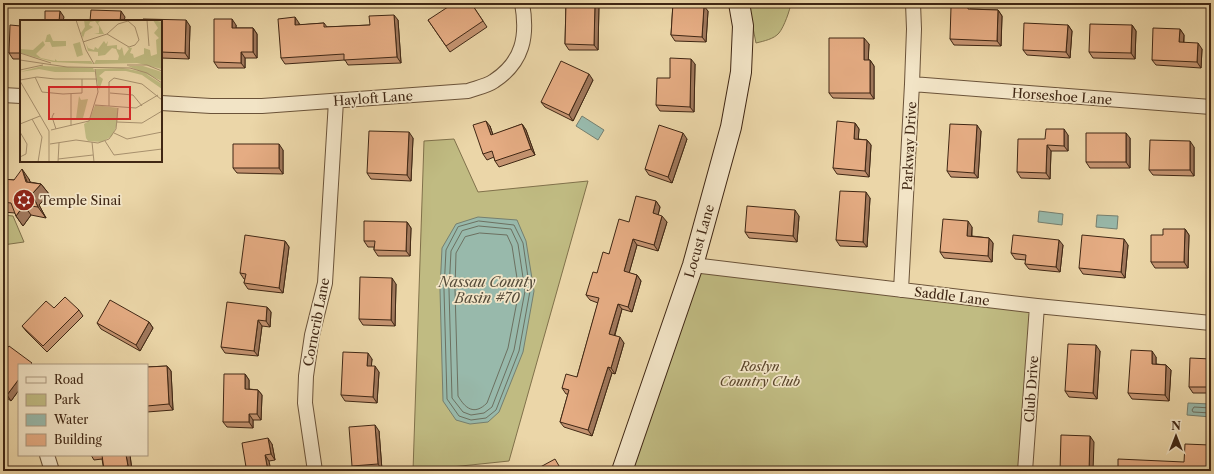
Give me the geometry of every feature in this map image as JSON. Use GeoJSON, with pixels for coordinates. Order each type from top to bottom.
{"type":"FeatureCollection","features":[{"type":"Feature","properties":{"kind":"street","name":"Hayloft Lane"},"geometry":{"type":"LineString","coordinates":[[162,103],[210,106],[262,106],[468,90],[493,82],[513,65],[522,46],[525,20],[522,3]]}},
{"type":"Feature","properties":{"kind":"street","name":"Locust Lane"},"geometry":{"type":"LineString","coordinates":[[622,471],[694,265],[731,127],[741,72],[743,26],[739,3]]}},
{"type":"Feature","properties":{"kind":"street","name":"Parkway Drive"},"geometry":{"type":"LineString","coordinates":[[901,290],[912,84],[914,29],[913,3]]}},
{"type":"Feature","properties":{"kind":"street","name":"Horseshoe Lane"},"geometry":{"type":"LineString","coordinates":[[912,84],[1211,107]]}},
{"type":"Feature","properties":{"kind":"street"},"geometry":{"type":"LineString","coordinates":[[3,95],[20,96]]}},
{"type":"Feature","properties":{"kind":"street","name":"Corncrib Lane"},"geometry":{"type":"LineString","coordinates":[[315,471],[305,403],[306,376],[312,335],[325,283],[336,101]]}},
{"type":"Feature","properties":{"kind":"street","name":"Saddle Lane"},"geometry":{"type":"LineString","coordinates":[[694,265],[1036,306],[1211,323]]}},
{"type":"Feature","properties":{"kind":"street","name":"Club Drive"},"geometry":{"type":"LineString","coordinates":[[1025,471],[1036,306]]}},
{"type":"Feature","properties":{"kind":"street"},"geometry":{"type":"LineString","coordinates":[[47,456],[52,471]]}},
{"type":"Feature","properties":{"kind":"green space"},"geometry":{"type":"Polygon","coordinates":[[[748,3],[791,3],[785,23],[777,35],[769,40],[756,43],[748,3]]]}},
{"type":"Feature","properties":{"kind":"green space"},"geometry":{"type":"Polygon","coordinates":[[[454,139],[478,192],[588,181],[509,461],[413,471],[424,141],[454,139]]]}},
{"type":"Feature","properties":{"kind":"green space"},"geometry":{"type":"Polygon","coordinates":[[[3,215],[13,216],[24,242],[3,245],[3,215]]]}},
{"type":"Feature","properties":{"kind":"green space","name":"Roslyn Country Club"},"geometry":{"type":"Polygon","coordinates":[[[693,265],[1038,308],[1025,471],[622,471],[693,265]]]}},
{"type":"Feature","properties":{"kind":"water"},"geometry":{"type":"Polygon","coordinates":[[[582,116],[604,130],[598,140],[576,126],[582,116]]]}},
{"type":"Feature","properties":{"kind":"water"},"geometry":{"type":"Polygon","coordinates":[[[1039,211],[1063,214],[1062,225],[1038,222],[1039,211]]]}},
{"type":"Feature","properties":{"kind":"water"},"geometry":{"type":"Polygon","coordinates":[[[1097,215],[1118,216],[1117,229],[1096,227],[1097,215]]]}},
{"type":"Feature","properties":{"kind":"water","name":"Nassau County Basin #70"},"geometry":{"type":"Polygon","coordinates":[[[478,217],[517,220],[526,241],[534,291],[523,352],[499,412],[488,422],[470,424],[456,420],[443,401],[440,290],[442,248],[456,224],[478,217]]]}},
{"type":"Feature","properties":{"kind":"water"},"geometry":{"type":"Polygon","coordinates":[[[1188,403],[1211,404],[1211,417],[1187,415],[1188,403]]]}},
{"type":"Feature","properties":{"kind":"building"},"geometry":{"type":"Polygon","coordinates":[[[454,3],[471,3],[483,21],[446,46],[428,20],[454,3]]]}},
{"type":"Feature","properties":{"kind":"building"},"geometry":{"type":"Polygon","coordinates":[[[566,3],[595,3],[594,45],[565,44],[566,3]]]}},
{"type":"Feature","properties":{"kind":"building"},"geometry":{"type":"Polygon","coordinates":[[[673,3],[695,3],[695,5],[704,6],[702,37],[671,35],[673,3]]]}},
{"type":"Feature","properties":{"kind":"building"},"geometry":{"type":"Polygon","coordinates":[[[951,7],[998,10],[997,41],[950,39],[951,7]]]}},
{"type":"Feature","properties":{"kind":"building"},"geometry":{"type":"Polygon","coordinates":[[[91,10],[121,11],[120,20],[90,20],[91,10]]]}},
{"type":"Feature","properties":{"kind":"building"},"geometry":{"type":"Polygon","coordinates":[[[45,11],[60,11],[59,20],[45,20],[45,11]]]}},
{"type":"Feature","properties":{"kind":"building"},"geometry":{"type":"Polygon","coordinates":[[[394,15],[397,57],[344,60],[344,54],[281,58],[278,19],[295,17],[295,25],[324,23],[324,27],[370,25],[369,16],[394,15]]]}},
{"type":"Feature","properties":{"kind":"building"},"geometry":{"type":"Polygon","coordinates":[[[143,19],[186,20],[185,53],[162,52],[162,20],[143,19]]]}},
{"type":"Feature","properties":{"kind":"building"},"geometry":{"type":"Polygon","coordinates":[[[214,19],[232,19],[232,28],[253,28],[253,52],[241,52],[241,63],[214,62],[214,19]]]}},
{"type":"Feature","properties":{"kind":"building"},"geometry":{"type":"Polygon","coordinates":[[[1024,23],[1068,25],[1066,52],[1023,50],[1024,23]]]}},
{"type":"Feature","properties":{"kind":"building"},"geometry":{"type":"Polygon","coordinates":[[[1090,24],[1132,25],[1131,53],[1089,52],[1090,24]]]}},
{"type":"Feature","properties":{"kind":"building"},"geometry":{"type":"Polygon","coordinates":[[[10,25],[20,26],[20,53],[9,53],[10,25]]]}},
{"type":"Feature","properties":{"kind":"building"},"geometry":{"type":"Polygon","coordinates":[[[1153,28],[1180,29],[1179,42],[1198,43],[1197,62],[1152,60],[1153,28]]]}},
{"type":"Feature","properties":{"kind":"building"},"geometry":{"type":"Polygon","coordinates":[[[829,38],[864,38],[864,60],[870,60],[870,93],[829,93],[829,38]]]}},
{"type":"Feature","properties":{"kind":"building"},"geometry":{"type":"Polygon","coordinates":[[[670,58],[691,59],[690,107],[656,105],[657,78],[670,78],[670,58]]]}},
{"type":"Feature","properties":{"kind":"building"},"geometry":{"type":"Polygon","coordinates":[[[561,61],[589,74],[569,115],[541,102],[561,61]]]}},
{"type":"Feature","properties":{"kind":"building"},"geometry":{"type":"Polygon","coordinates":[[[486,121],[491,135],[522,124],[531,149],[495,161],[492,151],[483,154],[473,125],[486,121]]]}},
{"type":"Feature","properties":{"kind":"building"},"geometry":{"type":"Polygon","coordinates":[[[837,121],[855,123],[854,139],[867,140],[865,171],[833,168],[837,121]]]}},
{"type":"Feature","properties":{"kind":"building"},"geometry":{"type":"Polygon","coordinates":[[[950,124],[977,125],[974,173],[947,171],[950,124]]]}},
{"type":"Feature","properties":{"kind":"building"},"geometry":{"type":"Polygon","coordinates":[[[659,125],[683,133],[668,177],[645,169],[659,125]]]}},
{"type":"Feature","properties":{"kind":"building"},"geometry":{"type":"Polygon","coordinates":[[[1046,129],[1064,129],[1064,146],[1047,145],[1046,173],[1017,172],[1018,139],[1045,139],[1046,129]]]}},
{"type":"Feature","properties":{"kind":"building"},"geometry":{"type":"Polygon","coordinates":[[[369,131],[409,132],[407,175],[367,173],[369,131]]]}},
{"type":"Feature","properties":{"kind":"building"},"geometry":{"type":"Polygon","coordinates":[[[1086,133],[1126,133],[1126,162],[1086,162],[1086,133]]]}},
{"type":"Feature","properties":{"kind":"building"},"geometry":{"type":"Polygon","coordinates":[[[1150,140],[1190,141],[1190,170],[1149,170],[1150,140]]]}},
{"type":"Feature","properties":{"kind":"building"},"geometry":{"type":"Polygon","coordinates":[[[233,144],[279,144],[279,168],[233,168],[233,144]]]}},
{"type":"Feature","properties":{"kind":"building"},"geometry":{"type":"Polygon","coordinates":[[[22,169],[26,182],[41,184],[32,194],[38,207],[24,205],[16,216],[11,203],[3,202],[3,179],[14,180],[22,169]]]}},
{"type":"Feature","properties":{"kind":"building"},"geometry":{"type":"Polygon","coordinates":[[[840,191],[866,192],[863,242],[836,240],[840,191]]]}},
{"type":"Feature","properties":{"kind":"building"},"geometry":{"type":"Polygon","coordinates":[[[636,196],[656,201],[653,213],[662,216],[654,245],[633,239],[624,271],[637,275],[628,307],[618,304],[609,334],[620,337],[611,368],[608,367],[588,430],[560,422],[569,390],[562,388],[566,374],[577,377],[599,298],[586,295],[593,272],[597,273],[603,252],[609,254],[619,219],[629,222],[636,196]]]}},
{"type":"Feature","properties":{"kind":"building"},"geometry":{"type":"Polygon","coordinates":[[[747,206],[795,210],[793,236],[745,232],[747,206]]]}},
{"type":"Feature","properties":{"kind":"building"},"geometry":{"type":"Polygon","coordinates":[[[943,219],[968,221],[967,236],[989,238],[988,256],[940,252],[943,219]]]}},
{"type":"Feature","properties":{"kind":"building"},"geometry":{"type":"Polygon","coordinates":[[[364,221],[407,222],[406,251],[374,250],[375,241],[364,241],[364,221]]]}},
{"type":"Feature","properties":{"kind":"building"},"geometry":{"type":"Polygon","coordinates":[[[1163,229],[1185,229],[1184,262],[1151,262],[1151,235],[1163,235],[1163,229]]]}},
{"type":"Feature","properties":{"kind":"building"},"geometry":{"type":"Polygon","coordinates":[[[245,235],[285,241],[279,288],[244,283],[246,274],[240,273],[245,235]]]}},
{"type":"Feature","properties":{"kind":"building"},"geometry":{"type":"Polygon","coordinates":[[[1013,235],[1059,240],[1056,267],[1025,264],[1026,255],[1011,253],[1013,235]]]}},
{"type":"Feature","properties":{"kind":"building"},"geometry":{"type":"Polygon","coordinates":[[[1082,235],[1124,239],[1121,272],[1079,268],[1082,235]]]}},
{"type":"Feature","properties":{"kind":"building"},"geometry":{"type":"Polygon","coordinates":[[[1211,248],[1211,282],[1210,282],[1211,248]]]}},
{"type":"Feature","properties":{"kind":"building"},"geometry":{"type":"Polygon","coordinates":[[[360,277],[392,278],[391,320],[359,319],[360,277]]]}},
{"type":"Feature","properties":{"kind":"building"},"geometry":{"type":"Polygon","coordinates":[[[65,297],[79,310],[43,346],[22,326],[46,301],[54,308],[65,297]]]}},
{"type":"Feature","properties":{"kind":"building"},"geometry":{"type":"Polygon","coordinates":[[[110,300],[149,322],[136,345],[97,323],[110,300]]]}},
{"type":"Feature","properties":{"kind":"building"},"geometry":{"type":"Polygon","coordinates":[[[227,302],[267,307],[266,321],[258,320],[254,351],[221,347],[227,302]]]}},
{"type":"Feature","properties":{"kind":"building"},"geometry":{"type":"Polygon","coordinates":[[[1068,344],[1096,345],[1093,393],[1065,391],[1068,344]]]}},
{"type":"Feature","properties":{"kind":"building"},"geometry":{"type":"Polygon","coordinates":[[[9,346],[32,363],[18,364],[18,380],[7,395],[3,392],[3,353],[9,346]]]}},
{"type":"Feature","properties":{"kind":"building"},"geometry":{"type":"Polygon","coordinates":[[[1131,350],[1152,351],[1152,364],[1166,365],[1165,395],[1128,393],[1131,350]]]}},
{"type":"Feature","properties":{"kind":"building"},"geometry":{"type":"Polygon","coordinates":[[[343,352],[368,353],[367,366],[375,366],[373,397],[341,395],[343,352]]]}},
{"type":"Feature","properties":{"kind":"building"},"geometry":{"type":"Polygon","coordinates":[[[1190,358],[1211,359],[1211,387],[1189,387],[1190,358]]]}},
{"type":"Feature","properties":{"kind":"building"},"geometry":{"type":"Polygon","coordinates":[[[167,366],[169,404],[148,406],[148,367],[167,366]]]}},
{"type":"Feature","properties":{"kind":"building"},"geometry":{"type":"Polygon","coordinates":[[[224,374],[245,374],[245,389],[258,390],[257,414],[249,414],[249,422],[223,422],[224,374]]]}},
{"type":"Feature","properties":{"kind":"building"},"geometry":{"type":"Polygon","coordinates":[[[375,425],[378,464],[352,466],[349,427],[375,425]]]}},
{"type":"Feature","properties":{"kind":"building"},"geometry":{"type":"Polygon","coordinates":[[[1061,435],[1090,436],[1089,471],[1060,471],[1061,435]]]}},
{"type":"Feature","properties":{"kind":"building"},"geometry":{"type":"Polygon","coordinates":[[[268,438],[271,454],[265,455],[268,471],[235,471],[246,467],[242,443],[268,438]]]}},
{"type":"Feature","properties":{"kind":"building"},"geometry":{"type":"Polygon","coordinates":[[[1185,444],[1210,445],[1209,462],[1211,462],[1211,471],[1118,471],[1118,459],[1184,462],[1185,444]]]}},
{"type":"Feature","properties":{"kind":"building"},"geometry":{"type":"Polygon","coordinates":[[[102,456],[126,456],[128,466],[104,470],[102,456]]]}},
{"type":"Feature","properties":{"kind":"building"},"geometry":{"type":"Polygon","coordinates":[[[555,459],[562,471],[533,471],[555,459]]]}},
{"type":"Feature","properties":{"kind":"place","name":"Temple Sinai"},"geometry":{"type":"Point","coordinates":[24,200]}}]}
